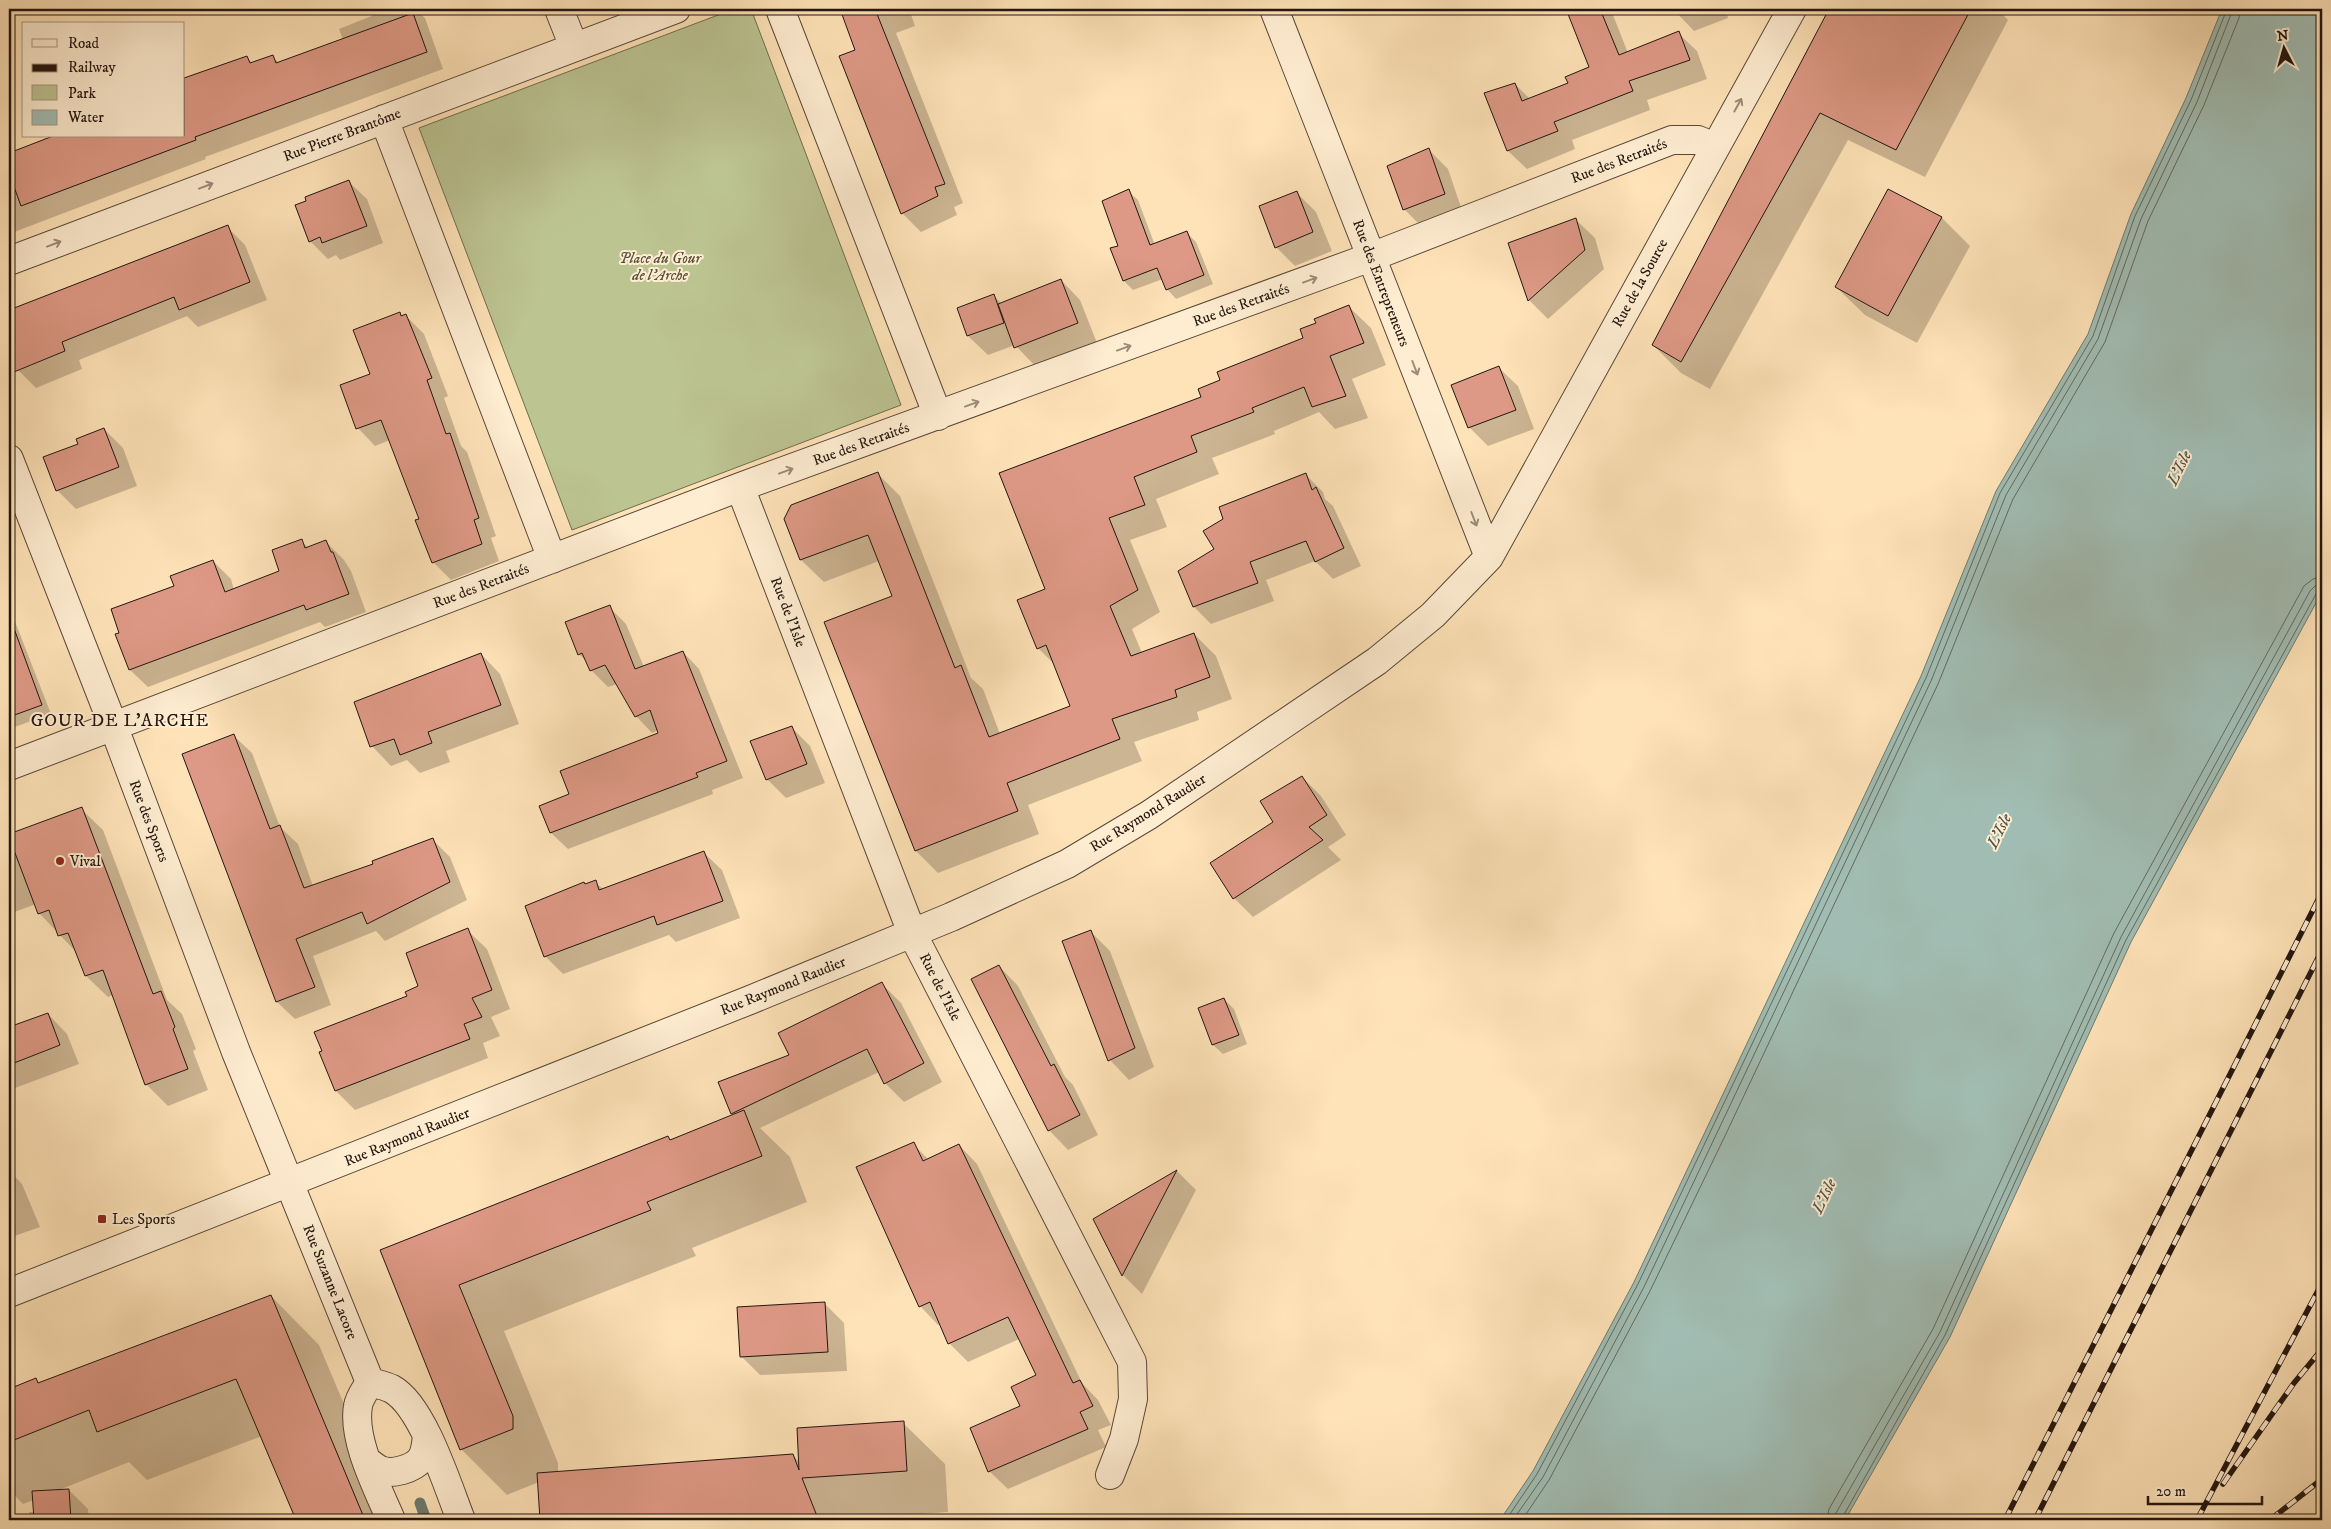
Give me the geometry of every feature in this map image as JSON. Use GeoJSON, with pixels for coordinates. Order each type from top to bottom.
{"type":"FeatureCollection","features":[{"type":"Feature","properties":{"kind":"street"},"geometry":{"type":"LineString","coordinates":[[559,9],[574,47]]}},
{"type":"Feature","properties":{"kind":"street","name":"Rue Pierre Brantôme"},"geometry":{"type":"LineString","coordinates":[[9,261],[676,9]]}},
{"type":"Feature","properties":{"kind":"street"},"geometry":{"type":"LineString","coordinates":[[780,9],[938,416]]}},
{"type":"Feature","properties":{"kind":"street","name":"Rue des Entrepreneurs"},"geometry":{"type":"LineString","coordinates":[[1274,9],[1489,556]]}},
{"type":"Feature","properties":{"kind":"street","name":"Rue de la Source"},"geometry":{"type":"LineString","coordinates":[[1489,556],[1792,9]]}},
{"type":"Feature","properties":{"kind":"street"},"geometry":{"type":"LineString","coordinates":[[384,119],[552,559]]}},
{"type":"Feature","properties":{"kind":"street","name":"Rue des Retraités"},"geometry":{"type":"LineString","coordinates":[[9,766],[740,487],[1371,257],[1672,140],[1698,140],[1715,147]]}},
{"type":"Feature","properties":{"kind":"street","name":"Rue des Sports"},"geometry":{"type":"LineString","coordinates":[[9,459],[113,725],[236,1052],[289,1183]]}},
{"type":"Feature","properties":{"kind":"street","name":"Rue de l'Isle"},"geometry":{"type":"LineString","coordinates":[[740,487],[912,933],[1132,1362],[1133,1399],[1124,1439],[1110,1475]]}},
{"type":"Feature","properties":{"kind":"street","name":"Rue Raymond Raudier"},"geometry":{"type":"LineString","coordinates":[[9,1293],[767,993],[912,933],[1067,864],[1149,815],[1377,661],[1433,615],[1489,556]]}},
{"type":"Feature","properties":{"kind":"street","name":"Rue Suzanne Lacore"},"geometry":{"type":"LineString","coordinates":[[289,1183],[370,1382]]}},
{"type":"Feature","properties":{"kind":"street"},"geometry":{"type":"LineString","coordinates":[[391,1520],[367,1461],[357,1425],[358,1404],[370,1382],[393,1389],[411,1405],[427,1435],[461,1520]]}},
{"type":"Feature","properties":{"kind":"street"},"geometry":{"type":"LineString","coordinates":[[367,1461],[380,1470],[389,1472],[407,1468],[421,1460],[425,1450],[427,1435]]}},
{"type":"Feature","properties":{"kind":"green space","name":"Place du Gour de l'Arche"},"geometry":{"type":"Polygon","coordinates":[[[734,9],[751,9],[901,405],[572,530],[419,128],[734,9]]]}},
{"type":"Feature","properties":{"kind":"water","name":"L'Isle"},"geometry":{"type":"Polygon","coordinates":[[[2222,9],[2322,9],[2322,592],[2131,942],[1950,1337],[1845,1520],[1500,1520],[1533,1471],[1634,1282],[1921,676],[1996,491],[2088,334],[2131,214],[2186,98],[2222,9]]]}},
{"type":"Feature","properties":{"kind":"building"},"geometry":{"type":"Polygon","coordinates":[[[840,9],[875,9],[945,184],[935,187],[938,196],[901,214],[839,56],[855,50],[840,9]]]}},
{"type":"Feature","properties":{"kind":"building"},"geometry":{"type":"Polygon","coordinates":[[[1566,9],[1600,9],[1619,55],[1679,31],[1690,60],[1629,81],[1633,91],[1554,122],[1558,131],[1507,151],[1484,93],[1515,83],[1522,101],[1568,83],[1565,77],[1589,67],[1566,9]]]}},
{"type":"Feature","properties":{"kind":"building"},"geometry":{"type":"Polygon","coordinates":[[[1829,9],[1971,9],[1896,150],[1820,113],[1681,362],[1652,345],[1829,9]]]}},
{"type":"Feature","properties":{"kind":"building"},"geometry":{"type":"Polygon","coordinates":[[[413,13],[427,52],[195,137],[196,140],[21,206],[9,173],[9,153],[48,138],[185,138],[185,78],[247,56],[250,63],[273,55],[276,63],[413,13]]]}},
{"type":"Feature","properties":{"kind":"building"},"geometry":{"type":"Polygon","coordinates":[[[1429,148],[1445,194],[1403,210],[1387,166],[1429,148]]]}},
{"type":"Feature","properties":{"kind":"building"},"geometry":{"type":"Polygon","coordinates":[[[349,180],[367,226],[322,243],[320,237],[309,242],[295,205],[306,201],[305,197],[349,180]]]}},
{"type":"Feature","properties":{"kind":"building"},"geometry":{"type":"Polygon","coordinates":[[[1129,189],[1150,245],[1187,231],[1204,275],[1166,290],[1157,268],[1123,281],[1110,248],[1118,246],[1102,201],[1129,189]]]}},
{"type":"Feature","properties":{"kind":"building"},"geometry":{"type":"Polygon","coordinates":[[[1888,189],[1942,217],[1888,316],[1835,287],[1888,189]]]}},
{"type":"Feature","properties":{"kind":"building"},"geometry":{"type":"Polygon","coordinates":[[[1297,191],[1313,232],[1275,248],[1259,206],[1297,191]]]}},
{"type":"Feature","properties":{"kind":"building"},"geometry":{"type":"Polygon","coordinates":[[[1576,218],[1585,250],[1528,301],[1508,243],[1576,218]]]}},
{"type":"Feature","properties":{"kind":"building"},"geometry":{"type":"Polygon","coordinates":[[[228,225],[250,282],[179,310],[174,297],[62,342],[65,351],[9,374],[9,310],[228,225]]]}},
{"type":"Feature","properties":{"kind":"building"},"geometry":{"type":"Polygon","coordinates":[[[1061,279],[1078,323],[1014,348],[998,304],[1061,279]]]}},
{"type":"Feature","properties":{"kind":"building"},"geometry":{"type":"Polygon","coordinates":[[[994,294],[1004,323],[967,336],[957,308],[994,294]]]}},
{"type":"Feature","properties":{"kind":"building"},"geometry":{"type":"Polygon","coordinates":[[[1349,305],[1364,343],[1330,356],[1346,396],[1312,407],[1304,387],[1252,408],[1254,412],[1191,436],[1197,452],[1134,477],[1145,505],[1109,518],[1138,590],[1110,606],[1131,656],[1194,633],[1210,677],[1175,690],[1177,697],[1112,719],[1120,739],[1007,783],[1018,811],[915,851],[824,622],[892,596],[868,535],[800,560],[784,519],[791,505],[878,472],[955,668],[961,665],[989,737],[1070,706],[1046,645],[1037,649],[1017,600],[1045,589],[999,473],[1201,397],[1198,389],[1220,380],[1217,372],[1303,338],[1300,329],[1316,323],[1314,319],[1349,305]]]}},
{"type":"Feature","properties":{"kind":"building"},"geometry":{"type":"Polygon","coordinates":[[[400,312],[401,316],[406,314],[432,378],[427,380],[446,434],[450,433],[479,518],[474,520],[482,544],[432,563],[415,520],[419,519],[381,420],[356,429],[340,385],[370,374],[353,330],[400,312]]]}},
{"type":"Feature","properties":{"kind":"building"},"geometry":{"type":"Polygon","coordinates":[[[1499,366],[1516,410],[1468,428],[1451,385],[1499,366]]]}},
{"type":"Feature","properties":{"kind":"building"},"geometry":{"type":"Polygon","coordinates":[[[104,428],[119,467],[56,491],[43,457],[78,444],[76,439],[104,428]]]}},
{"type":"Feature","properties":{"kind":"building"},"geometry":{"type":"Polygon","coordinates":[[[1306,473],[1312,490],[1316,487],[1344,548],[1315,562],[1306,541],[1250,562],[1258,583],[1193,607],[1178,571],[1214,549],[1203,531],[1223,519],[1219,507],[1306,473]]]}},
{"type":"Feature","properties":{"kind":"building"},"geometry":{"type":"Polygon","coordinates":[[[302,539],[305,548],[326,540],[331,552],[333,552],[349,594],[306,610],[304,605],[129,670],[115,634],[119,633],[111,609],[174,586],[170,576],[213,560],[225,592],[279,571],[272,550],[302,539]]]}},
{"type":"Feature","properties":{"kind":"building"},"geometry":{"type":"Polygon","coordinates":[[[610,605],[635,669],[683,651],[727,761],[696,773],[698,777],[550,833],[539,806],[569,794],[560,771],[658,733],[650,710],[635,717],[605,665],[590,671],[582,653],[578,655],[565,622],[610,605]]]}},
{"type":"Feature","properties":{"kind":"building"},"geometry":{"type":"Polygon","coordinates":[[[12,623],[42,705],[9,717],[9,624],[12,623]]]}},
{"type":"Feature","properties":{"kind":"building"},"geometry":{"type":"Polygon","coordinates":[[[481,653],[501,705],[428,732],[432,743],[400,755],[394,739],[370,747],[354,702],[481,653]]]}},
{"type":"Feature","properties":{"kind":"building"},"geometry":{"type":"Polygon","coordinates":[[[792,726],[807,764],[766,780],[750,741],[792,726]]]}},
{"type":"Feature","properties":{"kind":"building"},"geometry":{"type":"Polygon","coordinates":[[[234,734],[270,829],[280,825],[304,888],[373,864],[372,861],[433,838],[450,882],[367,924],[362,912],[296,939],[315,987],[276,1002],[182,754],[234,734]]]}},
{"type":"Feature","properties":{"kind":"building"},"geometry":{"type":"Polygon","coordinates":[[[1302,776],[1327,815],[1309,827],[1323,840],[1233,899],[1210,863],[1273,822],[1260,801],[1302,776]]]}},
{"type":"Feature","properties":{"kind":"building"},"geometry":{"type":"Polygon","coordinates":[[[82,807],[153,994],[161,991],[188,1069],[145,1085],[103,970],[85,976],[68,933],[58,936],[49,910],[38,914],[9,837],[9,834],[82,807]]]}},
{"type":"Feature","properties":{"kind":"building"},"geometry":{"type":"Polygon","coordinates":[[[704,851],[723,901],[657,925],[654,916],[544,957],[525,906],[584,882],[585,884],[596,880],[599,890],[704,851]]]}},
{"type":"Feature","properties":{"kind":"building"},"geometry":{"type":"Polygon","coordinates":[[[468,928],[492,990],[472,998],[482,1017],[464,1024],[470,1039],[335,1091],[319,1052],[322,1051],[314,1032],[407,996],[405,992],[418,986],[406,953],[468,928]]]}},
{"type":"Feature","properties":{"kind":"building"},"geometry":{"type":"Polygon","coordinates":[[[1091,930],[1135,1048],[1108,1061],[1062,941],[1091,930]]]}},
{"type":"Feature","properties":{"kind":"building"},"geometry":{"type":"Polygon","coordinates":[[[999,965],[1051,1066],[1054,1064],[1080,1115],[1048,1131],[971,979],[999,965]]]}},
{"type":"Feature","properties":{"kind":"building"},"geometry":{"type":"Polygon","coordinates":[[[882,982],[924,1063],[884,1084],[867,1049],[731,1114],[718,1082],[789,1055],[778,1033],[882,982]]]}},
{"type":"Feature","properties":{"kind":"building"},"geometry":{"type":"Polygon","coordinates":[[[1224,998],[1239,1035],[1212,1045],[1198,1008],[1224,998]]]}},
{"type":"Feature","properties":{"kind":"building"},"geometry":{"type":"Polygon","coordinates":[[[48,1013],[60,1045],[9,1065],[9,1027],[48,1013]]]}},
{"type":"Feature","properties":{"kind":"building"},"geometry":{"type":"Polygon","coordinates":[[[744,1110],[762,1156],[647,1202],[651,1210],[459,1285],[513,1416],[513,1429],[460,1450],[380,1250],[668,1136],[670,1140],[744,1110]]]}},
{"type":"Feature","properties":{"kind":"building"},"geometry":{"type":"Polygon","coordinates":[[[914,1142],[923,1161],[959,1144],[1073,1383],[1080,1380],[1093,1406],[1080,1412],[1088,1429],[988,1472],[970,1428],[1020,1406],[1011,1387],[1036,1375],[1008,1317],[948,1344],[930,1302],[919,1307],[856,1167],[914,1142]]]}},
{"type":"Feature","properties":{"kind":"building"},"geometry":{"type":"Polygon","coordinates":[[[1177,1170],[1122,1276],[1093,1219],[1177,1170]]]}},
{"type":"Feature","properties":{"kind":"building"},"geometry":{"type":"Polygon","coordinates":[[[271,1295],[365,1520],[296,1520],[236,1379],[97,1432],[89,1410],[9,1442],[9,1389],[36,1378],[38,1383],[271,1295]]]}},
{"type":"Feature","properties":{"kind":"building"},"geometry":{"type":"Polygon","coordinates":[[[825,1302],[828,1352],[740,1357],[737,1307],[825,1302]]]}},
{"type":"Feature","properties":{"kind":"building"},"geometry":{"type":"Polygon","coordinates":[[[904,1421],[907,1471],[802,1478],[817,1516],[764,1520],[540,1520],[537,1473],[793,1454],[799,1470],[797,1428],[904,1421]]]}},
{"type":"Feature","properties":{"kind":"building"},"geometry":{"type":"Polygon","coordinates":[[[69,1489],[71,1520],[34,1520],[32,1491],[69,1489]]]}},
{"type":"Feature","properties":{"kind":"waterway"},"geometry":{"type":"LineString","coordinates":[[420,1503],[426,1520]]}},
{"type":"Feature","properties":{"kind":"railway"},"geometry":{"type":"LineString","coordinates":[[2005,1520],[2322,892]]}},
{"type":"Feature","properties":{"kind":"railway"},"geometry":{"type":"LineString","coordinates":[[2035,1520],[2322,950]]}},
{"type":"Feature","properties":{"kind":"railway"},"geometry":{"type":"LineString","coordinates":[[2197,1520],[2322,1283]]}},
{"type":"Feature","properties":{"kind":"railway"},"geometry":{"type":"LineString","coordinates":[[2223,1484],[2294,1383],[2322,1349]]}},
{"type":"Feature","properties":{"kind":"railway"},"geometry":{"type":"LineString","coordinates":[[2270,1520],[2322,1479]]}},
{"type":"Feature","properties":{"kind":"place","name":"Vival"},"geometry":{"type":"Point","coordinates":[60,861]}},
{"type":"Feature","properties":{"kind":"place","name":"Les Sports"},"geometry":{"type":"Point","coordinates":[102,1219]}},
{"type":"Feature","properties":{"kind":"district","name":"GOUR DE L'ARCHE"},"geometry":{"type":"Point","coordinates":[120,721]}}]}
